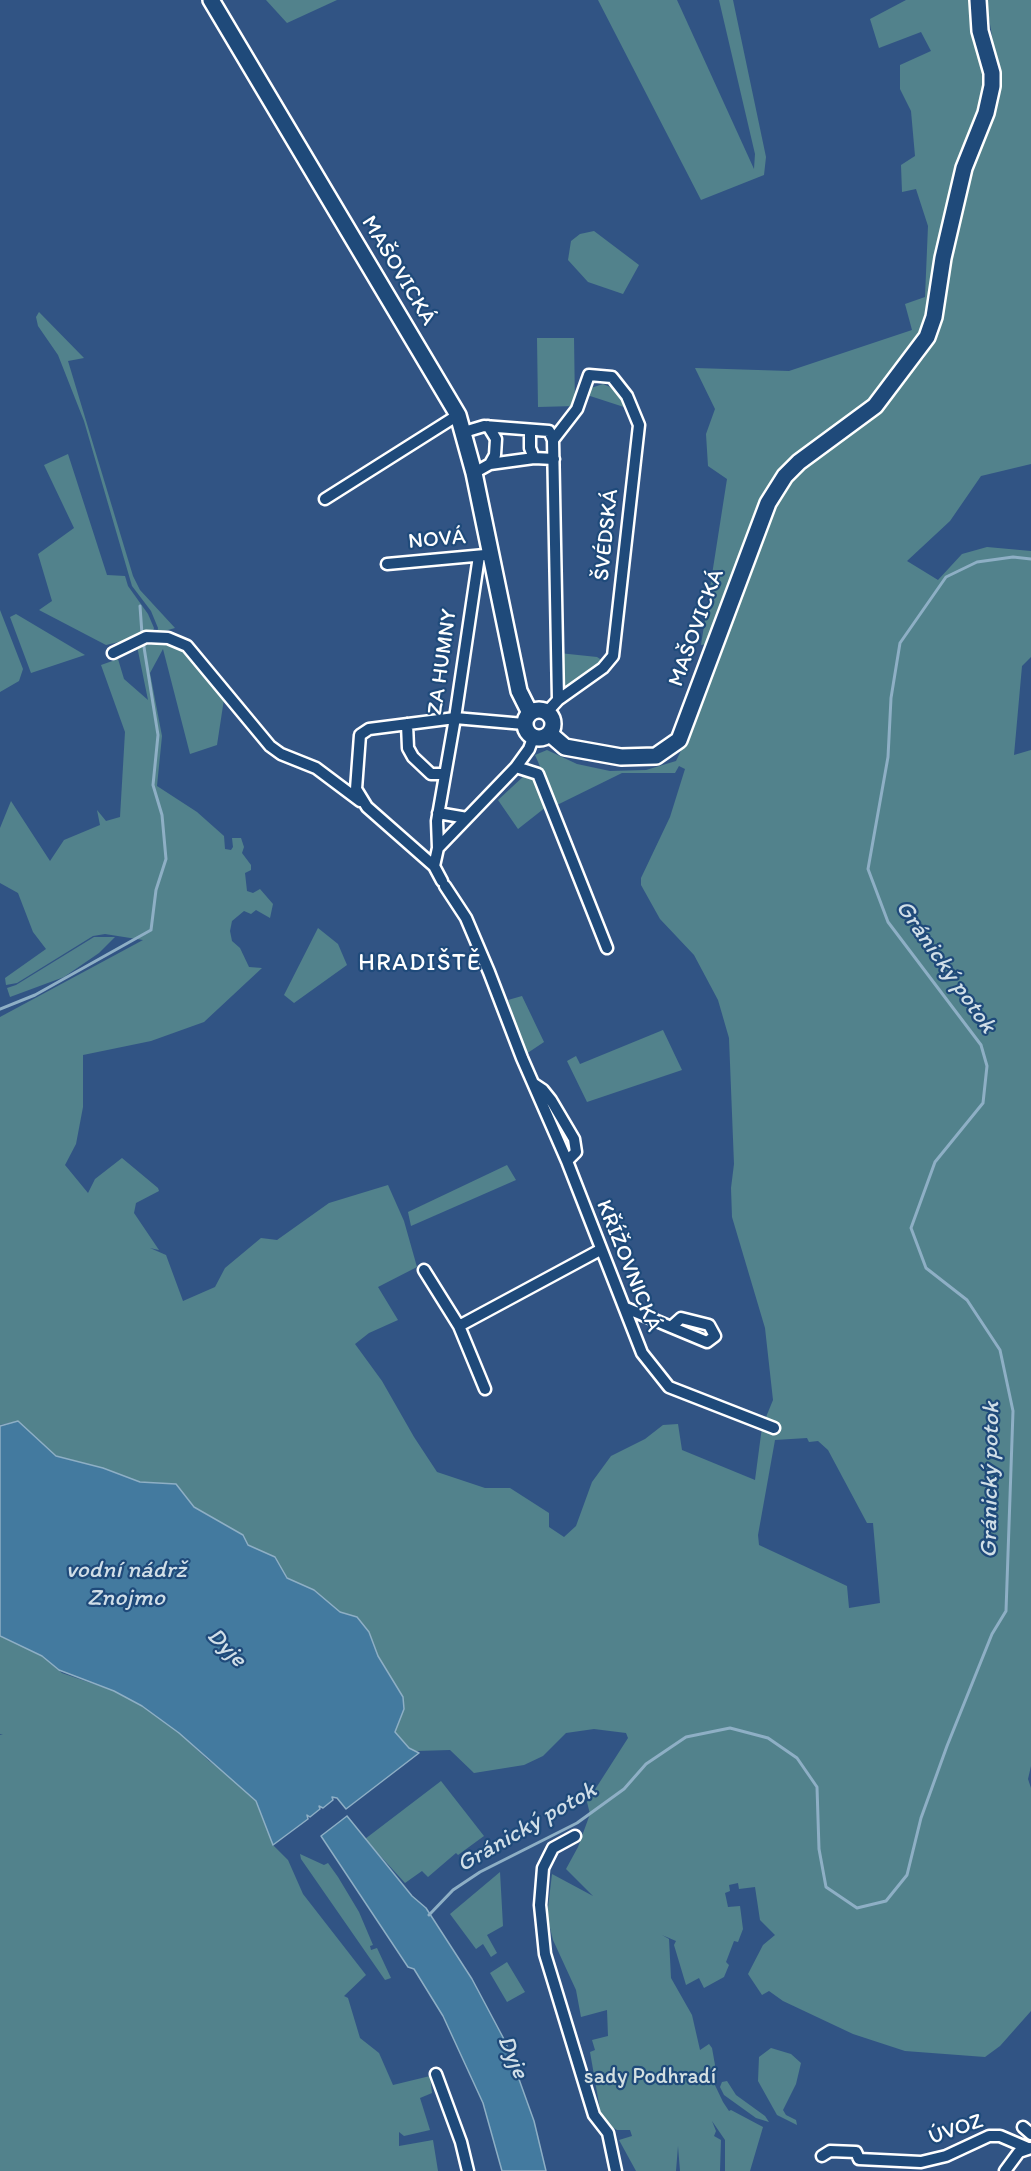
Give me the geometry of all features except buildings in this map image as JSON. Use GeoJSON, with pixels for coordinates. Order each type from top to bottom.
{"type":"FeatureCollection","features":[{"type":"Feature","properties":{"kind":"street","name":"MAŠOVICKÁ"},"geometry":{"type":"LineString","coordinates":[[211,0],[458,415],[474,473],[484,555],[527,719],[527,732],[531,744]]}},
{"type":"Feature","properties":{"kind":"street","name":"MAŠOVICKÁ"},"geometry":{"type":"LineString","coordinates":[[550,734],[565,747],[621,757],[656,756],[678,740],[768,503],[785,476],[799,462],[874,406],[922,345],[932,327],[945,247],[964,168],[986,113],[992,86],[992,73],[980,31],[978,0]]}},
{"type":"Feature","properties":{"kind":"street","name":"ŠVÉDSKÁ"},"geometry":{"type":"LineString","coordinates":[[553,440],[577,409],[589,375],[612,377],[627,396],[639,425],[613,656],[603,668],[558,700]]}},
{"type":"Feature","properties":{"kind":"street"},"geometry":{"type":"LineString","coordinates":[[326,499],[458,415]]}},
{"type":"Feature","properties":{"kind":"street"},"geometry":{"type":"LineString","coordinates":[[464,432],[488,426],[549,431],[553,440],[558,700],[547,712]]}},
{"type":"Feature","properties":{"kind":"street"},"geometry":{"type":"LineString","coordinates":[[488,426],[496,439],[495,454],[489,465]]}},
{"type":"Feature","properties":{"kind":"street"},"geometry":{"type":"LineString","coordinates":[[530,431],[530,448],[534,458]]}},
{"type":"Feature","properties":{"kind":"street"},"geometry":{"type":"LineString","coordinates":[[474,473],[489,465],[534,458],[554,459]]}},
{"type":"Feature","properties":{"kind":"street","name":"NOVÁ"},"geometry":{"type":"LineString","coordinates":[[387,564],[484,555]]}},
{"type":"Feature","properties":{"kind":"street","name":"ZA HUMNY"},"geometry":{"type":"LineString","coordinates":[[438,848],[438,813],[484,555]]}},
{"type":"Feature","properties":{"kind":"street"},"geometry":{"type":"LineString","coordinates":[[113,653],[137,639],[154,637],[178,641],[195,652],[235,707],[270,746],[280,754],[316,768],[367,807],[434,866],[438,848],[516,767],[531,744],[550,734],[553,722],[547,712],[538,710],[527,719],[455,718],[369,729],[360,735],[356,789],[367,807]]}},
{"type":"Feature","properties":{"kind":"street","name":"ZA HUMNY"},"geometry":{"type":"LineString","coordinates":[[407,724],[408,748],[413,758],[431,774],[445,774]]}},
{"type":"Feature","properties":{"kind":"street"},"geometry":{"type":"LineString","coordinates":[[531,744],[538,774],[607,948]]}},
{"type":"Feature","properties":{"kind":"street"},"geometry":{"type":"LineString","coordinates":[[516,767],[538,774]]}},
{"type":"Feature","properties":{"kind":"street"},"geometry":{"type":"LineString","coordinates":[[438,813],[467,818]]}},
{"type":"Feature","properties":{"kind":"street","name":"KŘÍŽOVNICKÁ"},"geometry":{"type":"LineString","coordinates":[[434,866],[466,918],[534,1084],[543,1089],[574,1139],[576,1152],[567,1161],[642,1353],[669,1387],[774,1428]]}},
{"type":"Feature","properties":{"kind":"street"},"geometry":{"type":"LineString","coordinates":[[459,1326],[600,1250]]}},
{"type":"Feature","properties":{"kind":"street"},"geometry":{"type":"LineString","coordinates":[[424,1270],[459,1326],[485,1389]]}},
{"type":"Feature","properties":{"kind":"street"},"geometry":{"type":"LineString","coordinates":[[626,1308],[671,1327]]}},
{"type":"Feature","properties":{"kind":"street"},"geometry":{"type":"LineString","coordinates":[[575,1836],[553,1848],[543,1868],[540,1905],[545,1947],[594,2115],[608,2133],[616,2171]]}},
{"type":"Feature","properties":{"kind":"street"},"geometry":{"type":"LineString","coordinates":[[436,2074],[468,2171]]}},
{"type":"Feature","properties":{"kind":"street","name":"ÚVOZ"},"geometry":{"type":"LineString","coordinates":[[822,2156],[830,2151],[856,2152],[859,2159],[921,2162],[946,2156],[989,2136],[1000,2136],[1030,2148]]}},
{"type":"Feature","properties":{"kind":"street"},"geometry":{"type":"LineString","coordinates":[[1005,2171],[1018,2152],[1030,2148]]}},
{"type":"Feature","properties":{"kind":"green space"},"geometry":{"type":"Polygon","coordinates":[[[266,0],[337,0],[287,23],[266,0]]]}},
{"type":"Feature","properties":{"kind":"green space"},"geometry":{"type":"Polygon","coordinates":[[[598,0],[677,0],[754,169],[755,154],[719,0],[733,0],[766,157],[764,175],[701,200],[598,0]]]}},
{"type":"Feature","properties":{"kind":"green space"},"geometry":{"type":"Polygon","coordinates":[[[906,0],[971,0],[972,27],[984,74],[985,90],[957,165],[946,208],[931,302],[923,327],[914,343],[870,401],[795,457],[724,602],[707,644],[701,645],[727,479],[708,466],[706,434],[715,409],[695,368],[789,371],[912,330],[905,304],[925,297],[928,226],[916,189],[902,192],[901,165],[915,156],[911,111],[900,89],[900,65],[931,51],[921,32],[879,48],[870,19],[906,0]]]}},
{"type":"Feature","properties":{"kind":"green space","name":"sady Podhradí"},"geometry":{"type":"Polygon","coordinates":[[[986,0],[1031,0],[1031,464],[981,476],[950,521],[907,561],[938,580],[962,554],[987,547],[1031,551],[1031,657],[1022,666],[1014,755],[1031,750],[1031,1766],[1028,1779],[1031,1788],[1031,2011],[1000,2046],[985,2057],[905,2051],[853,2034],[783,2001],[769,1991],[762,1995],[748,1974],[763,1945],[775,1935],[760,1920],[755,1887],[739,1889],[738,1883],[729,1885],[730,1891],[725,1893],[728,1907],[740,1906],[743,1929],[738,1942],[734,1941],[726,1962],[729,1965],[724,1977],[704,1988],[699,1978],[686,1985],[674,1945],[676,1941],[662,1935],[669,1939],[671,1978],[692,2015],[700,2050],[709,2044],[712,2048],[715,2065],[713,2081],[723,2102],[729,2111],[763,2127],[750,2171],[725,2171],[725,2140],[712,2121],[716,2131],[714,2136],[721,2140],[720,2171],[680,2171],[678,2146],[676,2171],[636,2171],[619,2140],[632,2136],[630,2130],[617,2130],[602,2121],[590,2052],[595,2050],[592,2040],[608,2036],[607,2010],[581,2017],[576,1990],[553,1940],[547,1916],[552,1874],[593,1896],[566,1869],[578,1847],[590,1814],[587,1802],[628,1738],[626,1733],[594,1729],[566,1733],[543,1756],[524,1765],[474,1773],[450,1750],[416,1751],[409,1749],[395,1732],[404,1709],[403,1697],[378,1656],[369,1632],[357,1617],[340,1613],[314,1590],[287,1578],[275,1557],[248,1545],[209,1515],[194,1507],[175,1484],[140,1482],[103,1468],[56,1456],[18,1421],[0,1425],[0,1017],[143,940],[105,934],[93,936],[17,983],[6,985],[5,978],[46,949],[33,932],[18,893],[0,883],[0,828],[11,801],[50,861],[64,840],[100,825],[97,810],[106,821],[120,817],[125,732],[101,665],[118,659],[124,679],[148,700],[137,646],[168,643],[181,646],[224,699],[217,745],[190,754],[163,649],[150,673],[162,736],[157,786],[197,812],[224,836],[225,849],[231,850],[233,847],[232,838],[241,838],[244,847],[242,853],[251,865],[251,870],[245,873],[247,891],[253,893],[260,889],[273,904],[270,918],[256,910],[251,914],[244,911],[232,921],[230,931],[232,941],[240,948],[249,967],[262,968],[204,1022],[151,1041],[83,1055],[83,1107],[76,1144],[65,1165],[88,1193],[95,1179],[122,1158],[158,1188],[159,1191],[136,1203],[134,1213],[159,1250],[150,1248],[166,1255],[183,1301],[215,1287],[225,1268],[261,1238],[277,1240],[329,1203],[388,1185],[404,1221],[417,1267],[378,1287],[398,1320],[369,1333],[355,1344],[382,1381],[437,1472],[485,1488],[510,1488],[549,1513],[549,1527],[564,1537],[576,1526],[592,1482],[611,1456],[645,1439],[663,1425],[678,1424],[682,1450],[755,1480],[762,1427],[773,1400],[765,1328],[732,1217],[731,1188],[734,1164],[729,1038],[718,1000],[694,955],[660,919],[641,885],[641,878],[670,817],[685,769],[679,766],[675,773],[622,773],[557,805],[535,755],[547,750],[577,764],[610,771],[646,770],[676,761],[691,730],[774,506],[790,480],[803,467],[866,423],[924,358],[940,325],[946,281],[963,200],[998,72],[986,0]],[[807,1438],[775,1440],[758,1535],[759,1545],[847,1586],[849,1608],[880,1603],[873,1523],[867,1523],[828,1450],[818,1441],[809,1442],[807,1438]]]}},
{"type":"Feature","properties":{"kind":"green space"},"geometry":{"type":"Polygon","coordinates":[[[594,231],[639,265],[623,294],[588,282],[568,260],[571,241],[580,234],[594,231]]]}},
{"type":"Feature","properties":{"kind":"green space"},"geometry":{"type":"Polygon","coordinates":[[[39,312],[84,358],[68,361],[133,576],[140,590],[175,628],[157,633],[158,628],[151,611],[132,586],[84,421],[58,355],[38,326],[36,317],[39,312]]]}},
{"type":"Feature","properties":{"kind":"green space"},"geometry":{"type":"Polygon","coordinates":[[[537,338],[574,338],[575,406],[538,407],[537,338]]]}},
{"type":"Feature","properties":{"kind":"green space"},"geometry":{"type":"Polygon","coordinates":[[[603,384],[615,389],[623,397],[627,408],[587,395],[591,388],[603,384]]]}},
{"type":"Feature","properties":{"kind":"green space"},"geometry":{"type":"Polygon","coordinates":[[[68,454],[107,575],[125,576],[128,586],[148,614],[154,628],[152,634],[106,645],[39,610],[52,601],[38,554],[74,528],[44,465],[68,454]]]}},
{"type":"Feature","properties":{"kind":"green space"},"geometry":{"type":"Polygon","coordinates":[[[0,610],[23,669],[19,681],[0,692],[0,610]]]}},
{"type":"Feature","properties":{"kind":"green space"},"geometry":{"type":"Polygon","coordinates":[[[16,614],[85,655],[31,673],[10,617],[16,614]]]}},
{"type":"Feature","properties":{"kind":"green space"},"geometry":{"type":"Polygon","coordinates":[[[559,653],[597,657],[603,661],[572,685],[564,687],[561,685],[559,653]]]}},
{"type":"Feature","properties":{"kind":"green space"},"geometry":{"type":"Polygon","coordinates":[[[526,774],[537,781],[546,807],[518,829],[498,800],[526,774]]]}},
{"type":"Feature","properties":{"kind":"green space"},"geometry":{"type":"Polygon","coordinates":[[[318,928],[338,944],[347,965],[294,1003],[284,995],[318,928]]]}},
{"type":"Feature","properties":{"kind":"green space"},"geometry":{"type":"Polygon","coordinates":[[[94,937],[115,937],[99,953],[64,977],[10,997],[7,988],[16,985],[94,937]]]}},
{"type":"Feature","properties":{"kind":"green space"},"geometry":{"type":"Polygon","coordinates":[[[522,996],[544,1042],[526,1054],[508,1000],[522,996]]]}},
{"type":"Feature","properties":{"kind":"green space"},"geometry":{"type":"Polygon","coordinates":[[[663,1030],[682,1070],[587,1102],[567,1061],[576,1056],[580,1064],[663,1030]]]}},
{"type":"Feature","properties":{"kind":"green space"},"geometry":{"type":"Polygon","coordinates":[[[507,1165],[516,1180],[411,1226],[408,1212],[507,1165]]]}},
{"type":"Feature","properties":{"kind":"green space"},"geometry":{"type":"Polygon","coordinates":[[[0,1636],[42,1656],[62,1673],[114,1691],[142,1706],[179,1733],[256,1801],[273,1845],[288,1860],[303,1894],[366,1975],[344,1996],[348,1998],[360,2038],[379,2053],[393,2085],[430,2076],[432,2093],[420,2098],[430,2130],[404,2136],[399,2132],[399,2146],[433,2140],[438,2171],[0,2171],[0,1735],[3,1734],[0,1734],[0,1636]]]}},
{"type":"Feature","properties":{"kind":"green space"},"geometry":{"type":"Polygon","coordinates":[[[441,1781],[484,1836],[458,1855],[456,1853],[428,1877],[422,1871],[405,1883],[365,1839],[441,1781]]]}},
{"type":"Feature","properties":{"kind":"green space"},"geometry":{"type":"Polygon","coordinates":[[[300,1854],[324,1865],[328,1863],[359,1912],[373,1945],[370,1946],[371,1950],[377,1948],[391,1978],[385,1980],[301,1859],[300,1854]]]}},
{"type":"Feature","properties":{"kind":"green space"},"geometry":{"type":"Polygon","coordinates":[[[500,1872],[503,1926],[487,1935],[497,1953],[491,1957],[483,1944],[476,1949],[450,1914],[500,1872]]]}},
{"type":"Feature","properties":{"kind":"green space"},"geometry":{"type":"Polygon","coordinates":[[[507,1962],[525,1992],[507,2002],[490,1973],[507,1962]]]}},
{"type":"Feature","properties":{"kind":"green space"},"geometry":{"type":"Polygon","coordinates":[[[771,2048],[791,2054],[801,2063],[796,2084],[783,2110],[786,2115],[796,2120],[797,2125],[777,2115],[758,2081],[759,2057],[771,2048]]]}},
{"type":"Feature","properties":{"kind":"green space"},"geometry":{"type":"Polygon","coordinates":[[[727,2081],[736,2095],[765,2116],[769,2122],[756,2118],[724,2095],[720,2087],[722,2082],[727,2081]]]}},
{"type":"Feature","properties":{"kind":"water","name":"vodní nádrž Znojmo"},"geometry":{"type":"Polygon","coordinates":[[[18,1421],[56,1456],[103,1468],[140,1482],[176,1484],[194,1507],[243,1535],[248,1545],[275,1557],[287,1578],[314,1590],[340,1612],[357,1617],[369,1632],[378,1656],[403,1697],[404,1709],[395,1732],[409,1748],[419,1753],[346,1809],[337,1798],[332,1797],[333,1800],[323,1808],[319,1806],[320,1809],[310,1817],[307,1815],[308,1819],[273,1845],[256,1801],[179,1733],[142,1706],[114,1691],[59,1670],[42,1656],[0,1636],[0,1426],[18,1421]]]}},
{"type":"Feature","properties":{"kind":"water"},"geometry":{"type":"Polygon","coordinates":[[[347,1816],[412,1896],[426,1908],[472,1979],[506,2043],[534,2121],[546,2171],[502,2171],[483,2103],[443,2016],[414,1969],[408,1967],[321,1836],[347,1816]]]}},
{"type":"Feature","properties":{"kind":"waterway","name":"Gránický potok"},"geometry":{"type":"LineString","coordinates":[[429,1915],[453,1890],[480,1872],[577,1823],[624,1789],[646,1764],[686,1737],[730,1728],[768,1738],[797,1758],[817,1787],[819,1849],[826,1887],[857,1908],[886,1901],[907,1875],[921,1818],[947,1746],[992,1634],[1006,1611],[1013,1411],[1000,1350],[967,1300],[926,1268],[911,1228],[935,1162],[983,1103],[987,1066],[981,1045],[888,922],[868,869],[888,757],[891,698],[900,643],[946,577],[977,562],[1013,557],[1031,559]]}},
{"type":"Feature","properties":{"kind":"waterway"},"geometry":{"type":"LineString","coordinates":[[140,606],[142,634]]}},
{"type":"Feature","properties":{"kind":"waterway"},"geometry":{"type":"LineString","coordinates":[[0,1009],[35,995],[151,930],[156,890],[166,859],[162,815],[153,785],[158,735],[143,641]]}},
{"type":"Feature","properties":{"kind":"district","name":"HRADIŠTĚ"},"geometry":{"type":"Point","coordinates":[420,964]}},
{"type":"Feature","properties":{"kind":"water label","name":"Dyje"},"geometry":{"type":"Point","coordinates":[226,1648]}},
{"type":"Feature","properties":{"kind":"water label","name":"Dyje"},"geometry":{"type":"Point","coordinates":[512,2057]}}]}
